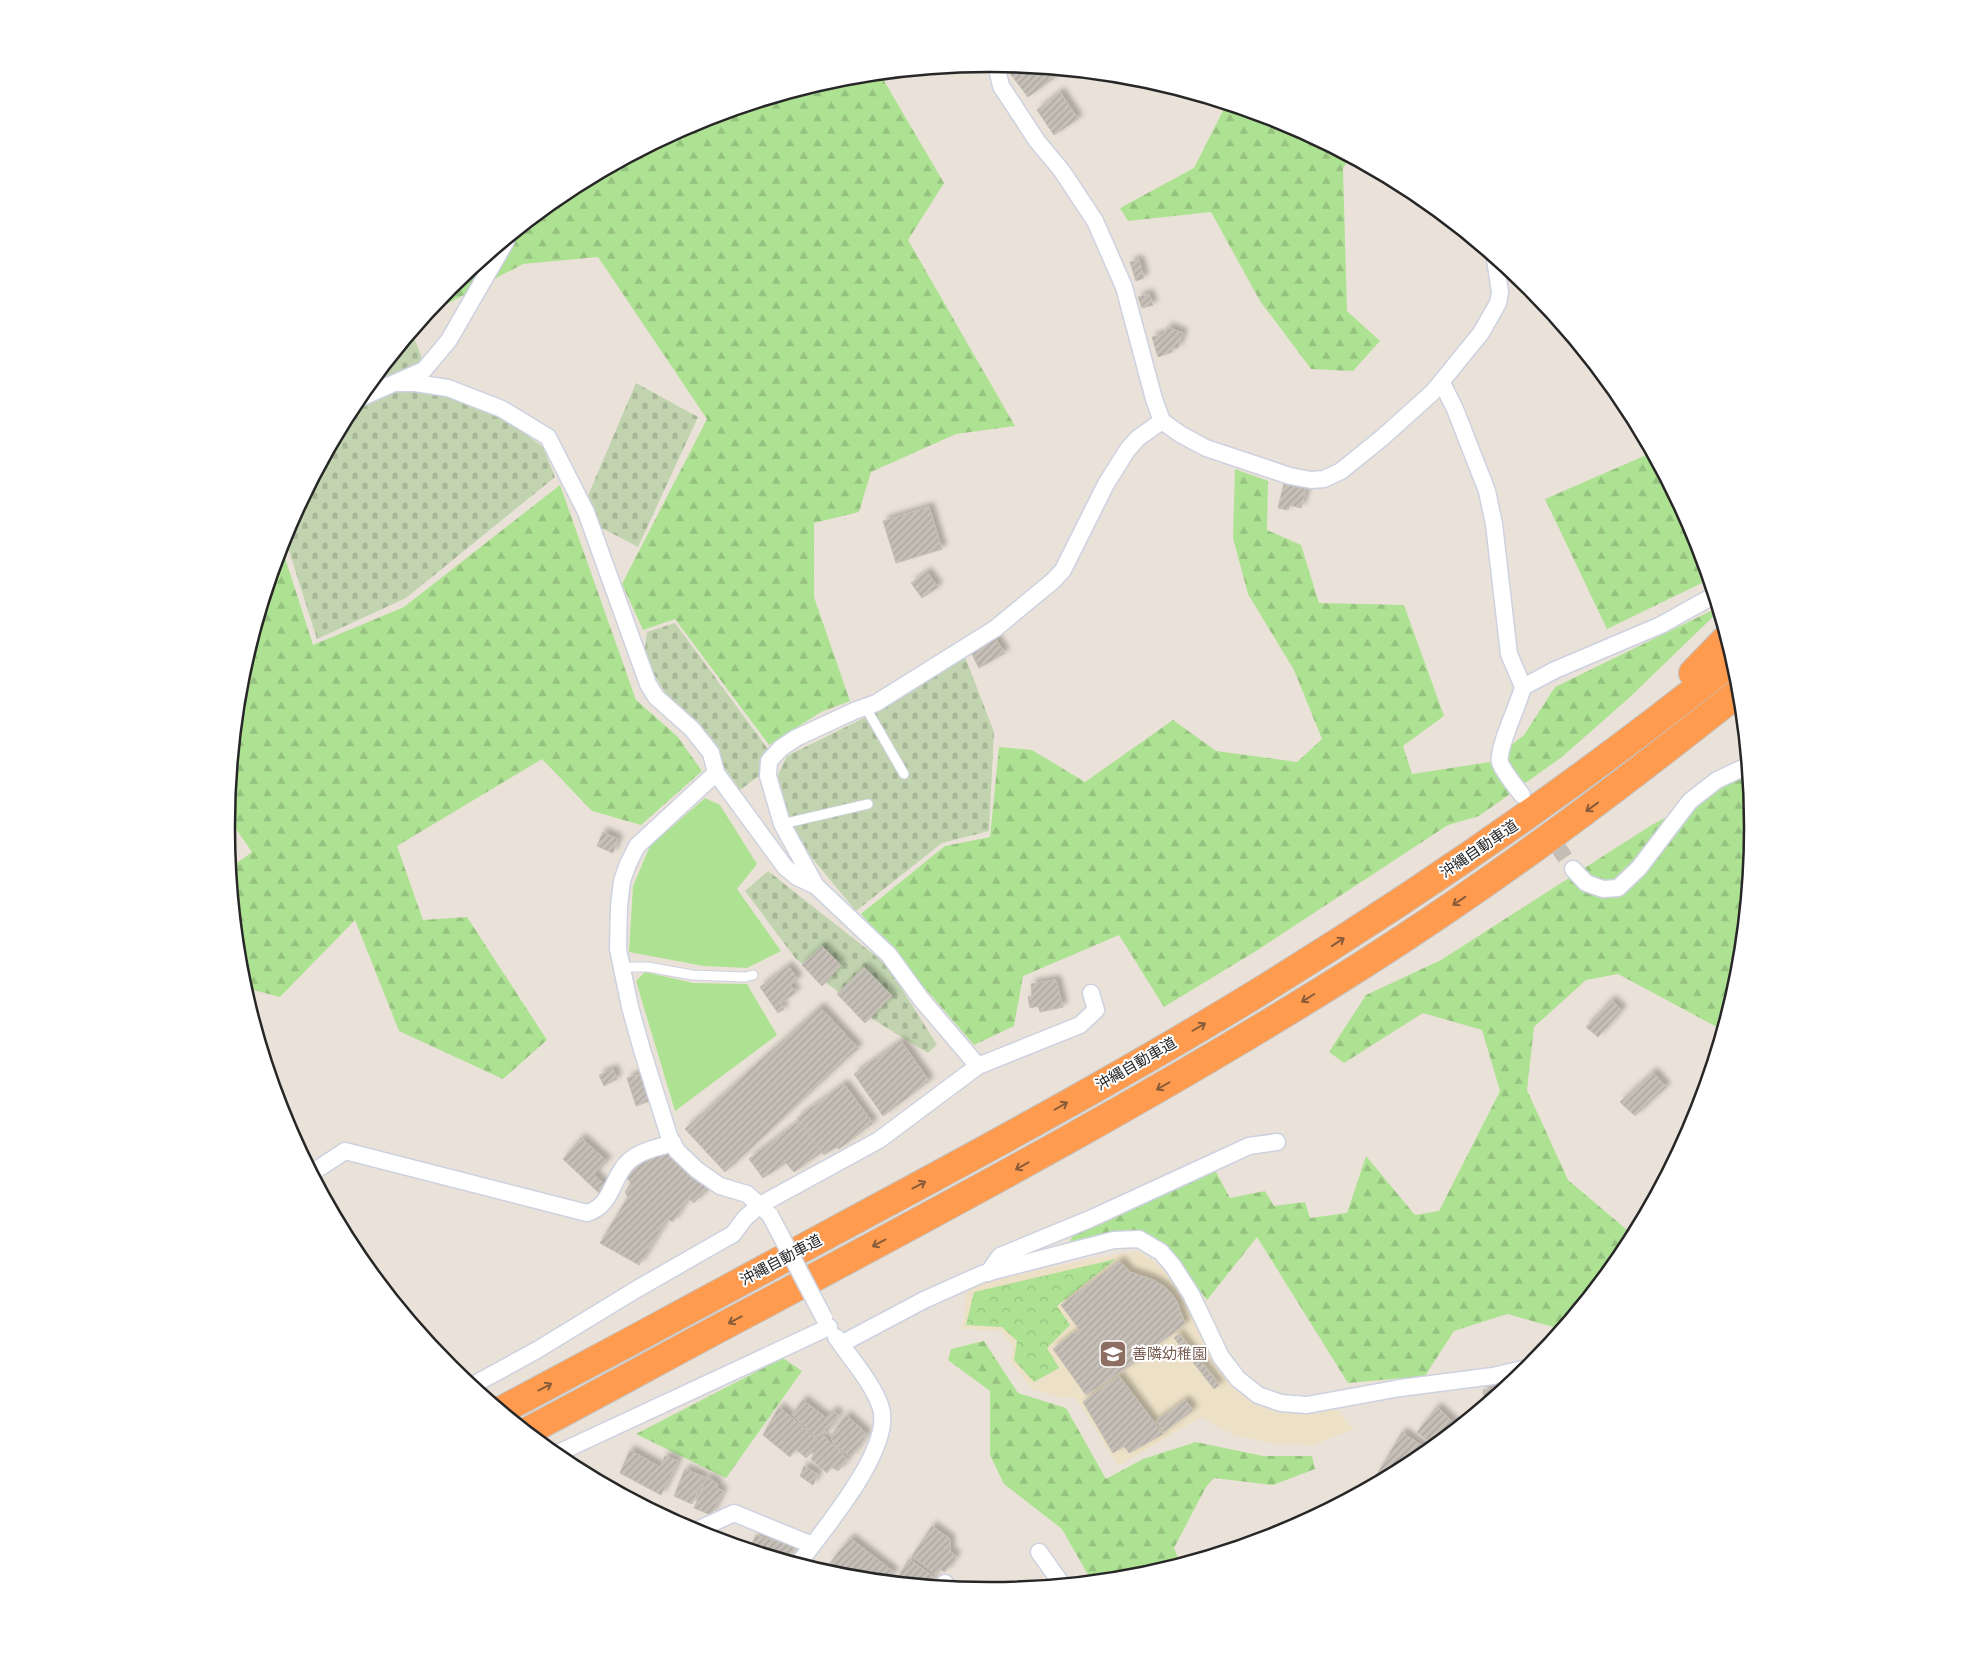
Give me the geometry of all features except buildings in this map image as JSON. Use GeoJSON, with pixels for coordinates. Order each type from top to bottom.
{"type":"FeatureCollection","features":[{"type":"Feature","properties":{"kind":"highway"},"geometry":{"type":"LineString","coordinates":[[1628,741],[1721,644]]}},
{"type":"Feature","properties":{"kind":"highway","name":"沖縄自動車道"},"geometry":{"type":"LineString","coordinates":[[507,1407],[997,1143],[1264,989],[1420,889],[1515,824],[1628,741],[1726,665]]}},
{"type":"Feature","properties":{"kind":"highway","name":"沖縄自動車道"},"geometry":{"type":"LineString","coordinates":[[533,1428],[998,1179],[1205,1062],[1365,964],[1497,876],[1631,778],[1733,698]]}},
{"type":"Feature","properties":{"kind":"highway"},"geometry":{"type":"LineString","coordinates":[[1631,778],[1736,716]]}},
{"type":"Feature","properties":{"kind":"street"},"geometry":{"type":"LineString","coordinates":[[998,72],[1001,86],[1037,141],[1062,171],[1095,221],[1124,287],[1154,400],[1162,421],[1193,441],[1237,459],[1290,476],[1311,480],[1324,479],[1340,471],[1408,415],[1442,383],[1481,333],[1498,303],[1500,292],[1496,268]]}},
{"type":"Feature","properties":{"kind":"street"},"geometry":{"type":"LineString","coordinates":[[373,393],[424,370],[449,340],[498,255]]}},
{"type":"Feature","properties":{"kind":"street"},"geometry":{"type":"LineString","coordinates":[[397,383],[414,383],[448,388],[502,409],[548,437],[586,512],[648,684],[656,697],[692,729],[712,753],[716,773],[785,867],[797,877],[816,886]]}},
{"type":"Feature","properties":{"kind":"street"},"geometry":{"type":"LineString","coordinates":[[1442,383],[1462,426],[1487,491],[1494,524],[1509,654],[1523,686],[1515,713],[1500,749],[1500,763],[1522,795]]}},
{"type":"Feature","properties":{"kind":"street"},"geometry":{"type":"LineString","coordinates":[[978,1066],[921,999],[889,955],[816,886],[782,824],[768,776],[769,761],[781,748],[796,738],[854,711],[866,708],[996,628],[1054,580],[1062,570],[1106,484],[1128,449],[1138,438],[1162,421]]}},
{"type":"Feature","properties":{"kind":"street"},"geometry":{"type":"LineString","coordinates":[[1523,686],[1555,670],[1661,625],[1708,599]]}},
{"type":"Feature","properties":{"kind":"street"},"geometry":{"type":"LineString","coordinates":[[1573,869],[1586,883],[1603,890],[1618,888],[1645,861],[1690,801],[1717,780],[1741,769]]}},
{"type":"Feature","properties":{"kind":"street"},"geometry":{"type":"LineString","coordinates":[[716,773],[637,846],[628,864],[622,881],[619,906],[620,967],[642,1050],[669,1136],[677,1151],[697,1170],[720,1186],[747,1194],[765,1210],[826,1322],[875,1395],[881,1408],[883,1420],[880,1439],[874,1454],[849,1496],[803,1558]]}},
{"type":"Feature","properties":{"kind":"street"},"geometry":{"type":"LineString","coordinates":[[479,1382],[536,1350],[637,1288],[733,1234],[745,1218],[765,1210],[879,1140],[978,1066],[1080,1025],[1096,1010],[1091,993]]}},
{"type":"Feature","properties":{"kind":"street"},"geometry":{"type":"LineString","coordinates":[[988,1273],[1000,1256],[1090,1219],[1249,1146],[1277,1142]]}},
{"type":"Feature","properties":{"kind":"street"},"geometry":{"type":"LineString","coordinates":[[317,1169],[345,1151],[587,1213],[593,1211],[608,1198],[626,1164],[641,1153],[673,1144]]}},
{"type":"Feature","properties":{"kind":"street"},"geometry":{"type":"LineString","coordinates":[[841,1344],[924,1300],[988,1273],[1114,1240],[1139,1239],[1161,1252],[1173,1266],[1191,1294],[1221,1357],[1238,1379],[1258,1395],[1281,1403],[1307,1405],[1400,1388],[1493,1376],[1511,1372]]}},
{"type":"Feature","properties":{"kind":"street"},"geometry":{"type":"LineString","coordinates":[[564,1450],[826,1322]]}},
{"type":"Feature","properties":{"kind":"street"},"geometry":{"type":"LineString","coordinates":[[706,1526],[734,1513],[812,1545]]}},
{"type":"Feature","properties":{"kind":"street"},"geometry":{"type":"LineString","coordinates":[[1039,1552],[1058,1578]]}},
{"type":"Feature","properties":{"kind":"lane"},"geometry":{"type":"LineString","coordinates":[[866,708],[904,774]]}},
{"type":"Feature","properties":{"kind":"lane"},"geometry":{"type":"LineString","coordinates":[[782,824],[868,804]]}},
{"type":"Feature","properties":{"kind":"lane"},"geometry":{"type":"LineString","coordinates":[[620,967],[648,967],[701,975],[746,977],[753,975]]}},
{"type":"Feature","properties":{"kind":"shaded area","name":"善隣幼稚園"},"geometry":{"type":"Polygon","coordinates":[[[1138,1251],[1155,1262],[1180,1287],[1195,1323],[1231,1383],[1258,1405],[1291,1413],[1335,1406],[1353,1429],[1314,1445],[1276,1444],[1234,1435],[1201,1417],[1118,1466],[1076,1398],[1058,1397],[1032,1389],[1011,1362],[1013,1346],[1001,1331],[962,1329],[968,1286],[1085,1260],[1138,1251]]]}},
{"type":"Feature","properties":{"kind":"green space"},"geometry":{"type":"Polygon","coordinates":[[[884,80],[944,183],[908,240],[1015,426],[956,434],[871,472],[859,512],[814,523],[814,597],[850,701],[821,712],[769,745],[675,619],[643,630],[622,584],[707,419],[598,257],[523,264],[445,305],[492,260],[530,228],[612,174],[656,150],[701,130],[794,98],[884,80]]]}},
{"type":"Feature","properties":{"kind":"green space"},"geometry":{"type":"Polygon","coordinates":[[[1223,110],[1278,130],[1346,163],[1343,169],[1347,311],[1380,341],[1353,371],[1311,369],[1260,301],[1211,212],[1128,221],[1120,208],[1194,168],[1223,110]]]}},
{"type":"Feature","properties":{"kind":"green space"},"geometry":{"type":"Polygon","coordinates":[[[414,339],[436,393],[450,396],[497,413],[543,447],[555,477],[406,598],[317,639],[288,548],[313,493],[336,450],[362,408],[414,339]]]}},
{"type":"Feature","properties":{"kind":"green space"},"geometry":{"type":"Polygon","coordinates":[[[636,383],[698,417],[638,547],[598,526],[587,498],[636,383]]]}},
{"type":"Feature","properties":{"kind":"green space"},"geometry":{"type":"Polygon","coordinates":[[[1646,455],[1687,538],[1703,582],[1607,629],[1545,499],[1646,455]]]}},
{"type":"Feature","properties":{"kind":"green space"},"geometry":{"type":"Polygon","coordinates":[[[1235,469],[1268,481],[1267,530],[1301,545],[1319,603],[1404,605],[1444,716],[1403,746],[1412,774],[1490,762],[1524,735],[1555,687],[1712,611],[1713,616],[1630,697],[1562,757],[1479,816],[1448,825],[1256,951],[1164,1007],[1119,935],[1023,976],[1014,1026],[974,1045],[861,914],[945,846],[990,837],[999,747],[1032,750],[1085,782],[1173,720],[1216,751],[1297,762],[1322,739],[1294,670],[1248,594],[1233,538],[1235,469]]]}},
{"type":"Feature","properties":{"kind":"green space"},"geometry":{"type":"Polygon","coordinates":[[[560,485],[636,700],[677,736],[702,771],[641,825],[592,811],[542,759],[397,846],[423,920],[467,917],[547,1040],[503,1079],[399,1031],[355,920],[280,997],[253,990],[249,974],[241,925],[236,863],[252,852],[235,827],[241,729],[249,680],[261,632],[285,557],[313,645],[404,607],[560,485]]]}},
{"type":"Feature","properties":{"kind":"green space"},"geometry":{"type":"Polygon","coordinates":[[[675,623],[770,752],[760,775],[740,790],[691,719],[667,696],[644,657],[647,632],[675,623]]]}},
{"type":"Feature","properties":{"kind":"green space"},"geometry":{"type":"Polygon","coordinates":[[[964,654],[994,732],[989,831],[942,843],[856,911],[798,841],[781,798],[778,775],[787,756],[876,712],[964,654]]]}},
{"type":"Feature","properties":{"kind":"green space"},"geometry":{"type":"Polygon","coordinates":[[[1742,779],[1744,827],[1738,925],[1730,974],[1717,1026],[1618,974],[1586,980],[1534,1027],[1527,1090],[1568,1180],[1627,1230],[1588,1286],[1554,1327],[1507,1314],[1454,1331],[1425,1376],[1348,1383],[1257,1237],[1207,1300],[1164,1243],[1130,1230],[1069,1242],[1075,1233],[1215,1170],[1230,1198],[1265,1191],[1274,1206],[1305,1202],[1310,1218],[1347,1213],[1366,1156],[1415,1215],[1439,1211],[1500,1091],[1482,1030],[1423,1013],[1344,1063],[1329,1052],[1366,995],[1441,960],[1650,826],[1716,790],[1742,779]]]}},
{"type":"Feature","properties":{"kind":"green space"},"geometry":{"type":"Polygon","coordinates":[[[705,798],[720,805],[757,864],[737,889],[781,951],[747,968],[704,966],[629,952],[633,886],[650,846],[705,798]]]}},
{"type":"Feature","properties":{"kind":"green space"},"geometry":{"type":"Polygon","coordinates":[[[768,871],[887,965],[937,1045],[928,1053],[874,1020],[796,959],[745,891],[768,871]]]}},
{"type":"Feature","properties":{"kind":"green space"},"geometry":{"type":"Polygon","coordinates":[[[645,972],[693,983],[747,984],[777,1035],[675,1111],[636,981],[645,972]]]}},
{"type":"Feature","properties":{"kind":"green space"},"geometry":{"type":"Polygon","coordinates":[[[1116,1259],[1057,1306],[1070,1325],[1047,1348],[1059,1368],[1034,1382],[1014,1360],[1017,1341],[1002,1327],[966,1325],[974,1292],[1116,1259]]]}},
{"type":"Feature","properties":{"kind":"green space"},"geometry":{"type":"Polygon","coordinates":[[[984,1341],[1018,1393],[1066,1408],[1106,1479],[1143,1459],[1196,1442],[1263,1456],[1312,1456],[1315,1469],[1273,1485],[1214,1478],[1206,1487],[1174,1548],[1178,1558],[1088,1575],[1062,1529],[1004,1484],[990,1455],[990,1391],[948,1360],[951,1349],[984,1341]]]}},
{"type":"Feature","properties":{"kind":"green space"},"geometry":{"type":"Polygon","coordinates":[[[783,1358],[802,1371],[726,1478],[636,1434],[783,1358]]]}},
{"type":"Feature","properties":{"kind":"tunnel"},"geometry":{"type":"LineString","coordinates":[[1529,805],[1573,869]]}},
{"type":"Feature","properties":{"kind":"place","name":"善隣幼稚園"},"geometry":{"type":"Point","coordinates":[1113,1354]}}]}
